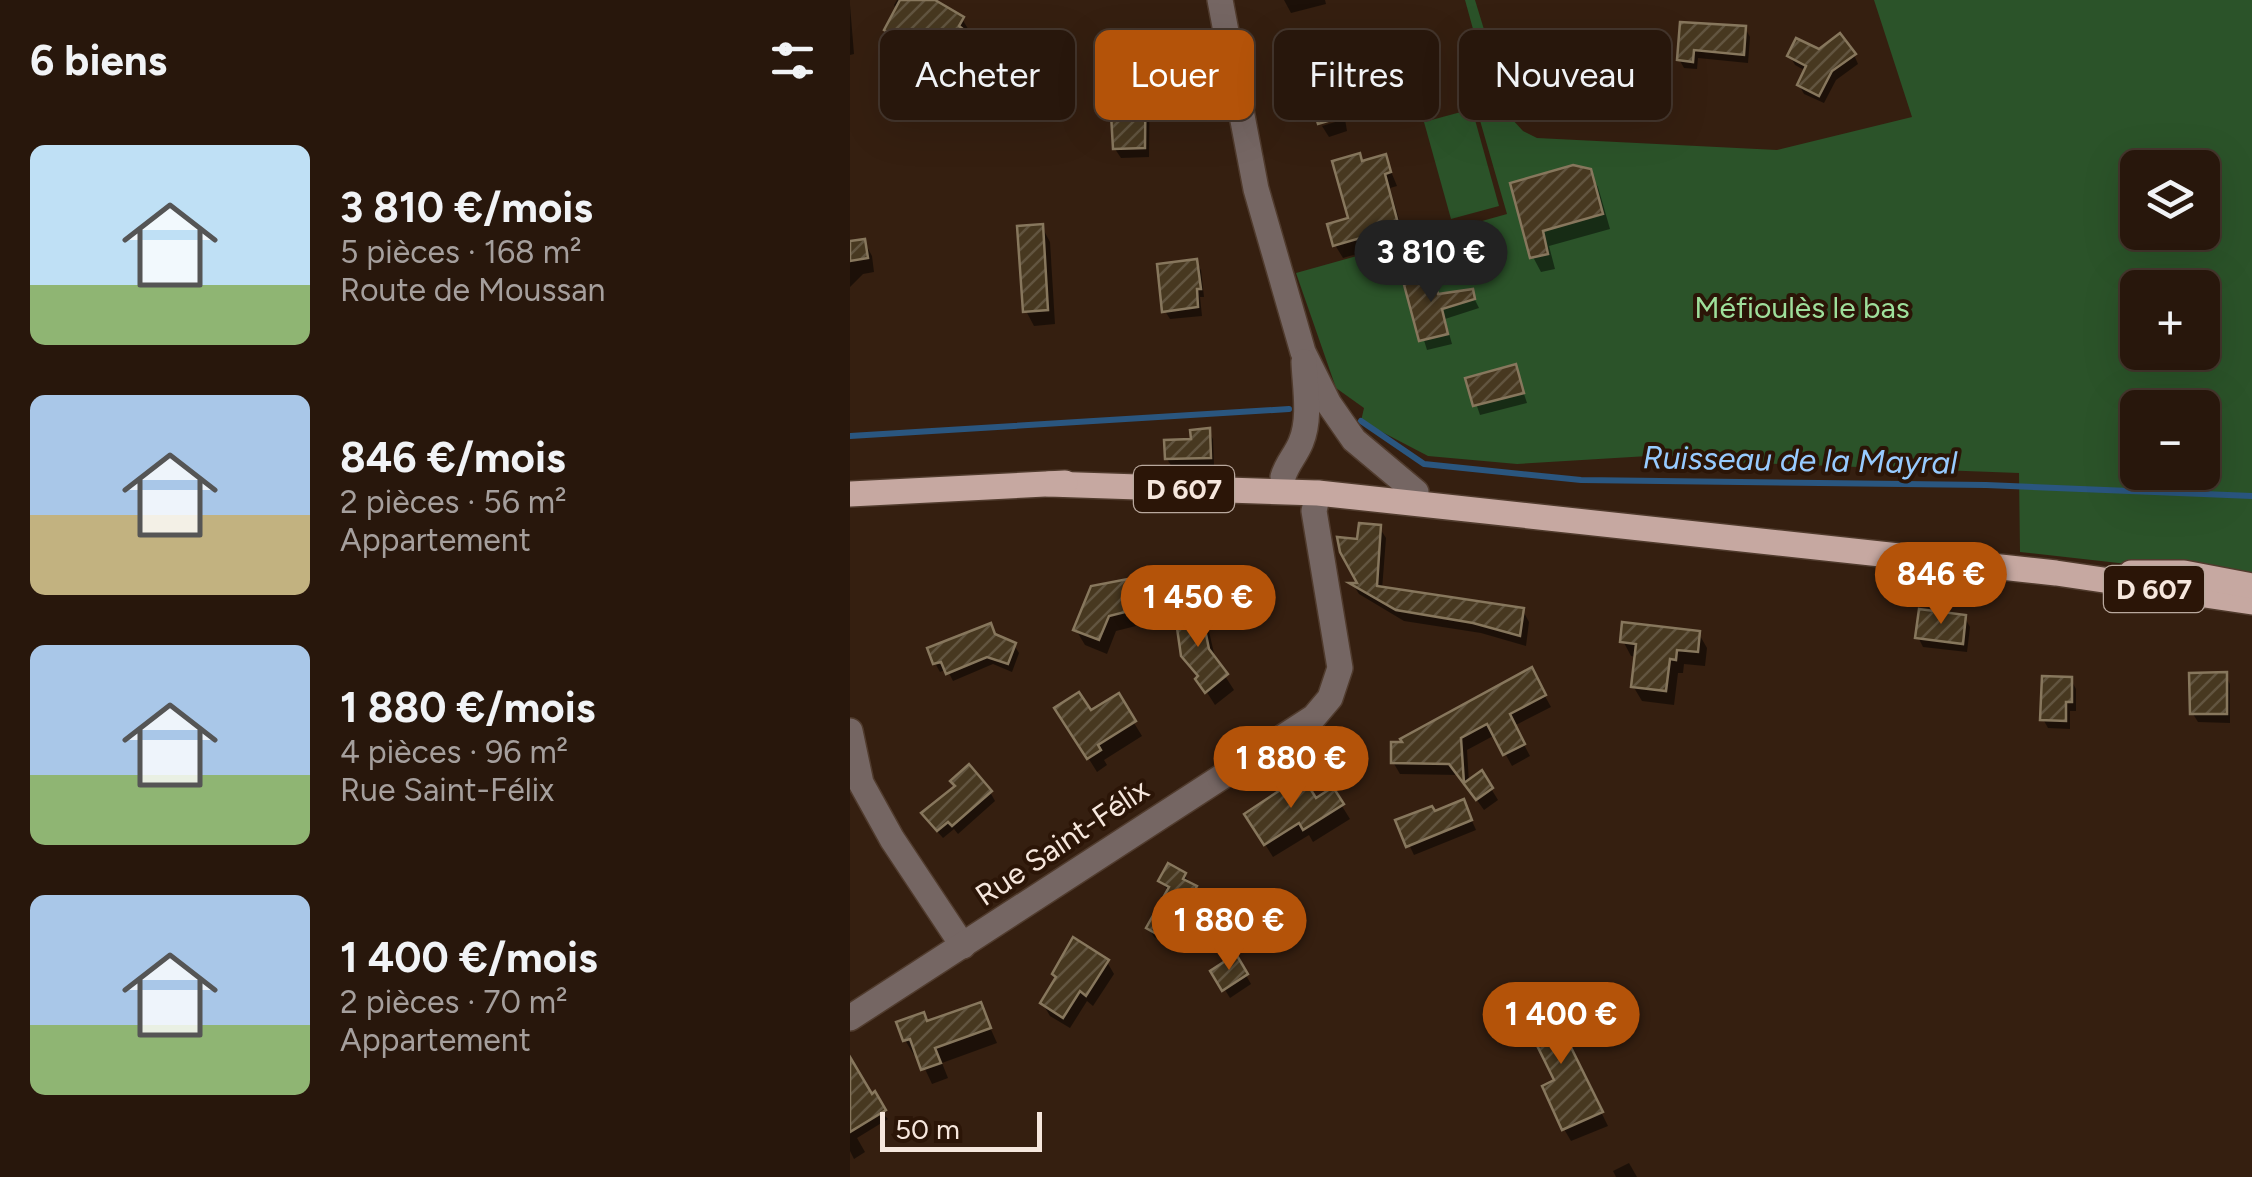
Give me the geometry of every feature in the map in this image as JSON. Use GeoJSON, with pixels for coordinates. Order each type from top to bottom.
{"type":"FeatureCollection","features":[{"type":"Feature","properties":{"kind":"main road","name":"D 607"},"geometry":{"type":"LineString","coordinates":[[850,494],[1194,476],[1331,478],[1573,520]]}},
{"type":"Feature","properties":{"kind":"main road","name":"D 607"},"geometry":{"type":"LineString","coordinates":[[1049,484],[1318,494],[2056,572],[2252,602]]}},
{"type":"Feature","properties":{"kind":"main road","name":"D 607"},"geometry":{"type":"LineString","coordinates":[[2056,572],[2184,573],[2252,586]]}},
{"type":"Feature","properties":{"kind":"street"},"geometry":{"type":"LineString","coordinates":[[1220,0],[1256,189],[1303,352],[1329,404],[1354,440],[1416,492]]}},
{"type":"Feature","properties":{"kind":"street"},"geometry":{"type":"LineString","coordinates":[[1283,477],[1300,445],[1306,422],[1303,352]]}},
{"type":"Feature","properties":{"kind":"street","name":"Rue Saint-Félix"},"geometry":{"type":"LineString","coordinates":[[850,1018],[1314,717],[1330,698],[1340,668],[1314,512],[1318,494]]}},
{"type":"Feature","properties":{"kind":"street"},"geometry":{"type":"LineString","coordinates":[[850,730],[861,782],[892,839],[963,946]]}},
{"type":"Feature","properties":{"kind":"green space"},"geometry":{"type":"Polygon","coordinates":[[[1465,0],[1475,0],[1484,30],[1473,30],[1465,0]]]}},
{"type":"Feature","properties":{"kind":"green space","name":"Méfioulès le bas"},"geometry":{"type":"Polygon","coordinates":[[[1874,0],[2252,0],[2252,578],[2020,552],[2019,473],[1726,462],[1665,455],[1517,464],[1428,456],[1361,421],[1364,408],[1336,388],[1296,273],[1507,214],[1480,120],[1513,120],[1537,138],[1777,150],[1912,117],[1874,0]]]}},
{"type":"Feature","properties":{"kind":"green space"},"geometry":{"type":"Polygon","coordinates":[[[1459,113],[1459,120],[1475,120],[1499,206],[1451,219],[1424,122],[1459,113]]]}},
{"type":"Feature","properties":{"kind":"building"},"geometry":{"type":"Polygon","coordinates":[[[900,0],[935,0],[964,17],[959,26],[962,30],[884,30],[900,0]]]}},
{"type":"Feature","properties":{"kind":"building"},"geometry":{"type":"Polygon","coordinates":[[[1680,22],[1746,26],[1744,55],[1694,50],[1693,62],[1677,60],[1680,22]]]}},
{"type":"Feature","properties":{"kind":"building"},"geometry":{"type":"Polygon","coordinates":[[[1840,33],[1856,54],[1832,71],[1819,96],[1797,85],[1806,66],[1787,56],[1796,38],[1819,49],[1840,33]]]}},
{"type":"Feature","properties":{"kind":"building"},"geometry":{"type":"Polygon","coordinates":[[[1111,120],[1145,120],[1145,148],[1113,149],[1111,120]]]}},
{"type":"Feature","properties":{"kind":"building"},"geometry":{"type":"Polygon","coordinates":[[[1360,153],[1362,161],[1386,154],[1391,172],[1385,174],[1399,227],[1333,246],[1327,224],[1348,218],[1332,161],[1360,153]]]}},
{"type":"Feature","properties":{"kind":"building"},"geometry":{"type":"Polygon","coordinates":[[[1573,165],[1591,169],[1603,214],[1543,231],[1548,254],[1530,258],[1510,183],[1573,165]]]}},
{"type":"Feature","properties":{"kind":"building"},"geometry":{"type":"Polygon","coordinates":[[[1043,224],[1048,310],[1023,312],[1017,226],[1043,224]]]}},
{"type":"Feature","properties":{"kind":"building"},"geometry":{"type":"Polygon","coordinates":[[[865,239],[868,258],[850,261],[850,241],[865,239]]]}},
{"type":"Feature","properties":{"kind":"building"},"geometry":{"type":"Polygon","coordinates":[[[1197,259],[1201,289],[1197,289],[1198,307],[1162,312],[1157,264],[1197,259]]]}},
{"type":"Feature","properties":{"kind":"building"},"geometry":{"type":"Polygon","coordinates":[[[1433,273],[1438,294],[1473,289],[1475,299],[1442,309],[1448,334],[1419,341],[1403,281],[1433,273]]]}},
{"type":"Feature","properties":{"kind":"building"},"geometry":{"type":"Polygon","coordinates":[[[1516,364],[1524,393],[1473,406],[1465,378],[1516,364]]]}},
{"type":"Feature","properties":{"kind":"building"},"geometry":{"type":"Polygon","coordinates":[[[1210,428],[1211,458],[1165,459],[1164,440],[1191,439],[1190,430],[1210,428]]]}},
{"type":"Feature","properties":{"kind":"building"},"geometry":{"type":"Polygon","coordinates":[[[1359,523],[1381,525],[1377,586],[1524,608],[1520,636],[1473,623],[1396,610],[1349,583],[1357,583],[1340,552],[1337,537],[1357,539],[1359,523]]]}},
{"type":"Feature","properties":{"kind":"building"},"geometry":{"type":"Polygon","coordinates":[[[1142,579],[1145,607],[1109,616],[1099,640],[1073,630],[1091,586],[1142,579]]]}},
{"type":"Feature","properties":{"kind":"building"},"geometry":{"type":"Polygon","coordinates":[[[1919,609],[1966,615],[1963,644],[1915,638],[1919,609]]]}},
{"type":"Feature","properties":{"kind":"building"},"geometry":{"type":"Polygon","coordinates":[[[1201,610],[1209,649],[1228,674],[1205,693],[1195,679],[1198,676],[1181,656],[1175,614],[1201,610]]]}},
{"type":"Feature","properties":{"kind":"building"},"geometry":{"type":"Polygon","coordinates":[[[1622,622],[1700,631],[1698,652],[1677,650],[1676,660],[1670,659],[1666,691],[1631,687],[1636,644],[1620,642],[1622,622]]]}},
{"type":"Feature","properties":{"kind":"building"},"geometry":{"type":"Polygon","coordinates":[[[991,623],[995,634],[1016,643],[1008,664],[987,657],[946,674],[941,662],[933,664],[927,648],[991,623]]]}},
{"type":"Feature","properties":{"kind":"building"},"geometry":{"type":"Polygon","coordinates":[[[1532,667],[1546,695],[1510,714],[1525,744],[1503,755],[1487,724],[1461,738],[1464,783],[1482,770],[1493,788],[1476,800],[1449,764],[1391,763],[1391,742],[1402,742],[1400,739],[1532,667]]]}},
{"type":"Feature","properties":{"kind":"building"},"geometry":{"type":"Polygon","coordinates":[[[2227,672],[2227,714],[2190,714],[2189,673],[2227,672]]]}},
{"type":"Feature","properties":{"kind":"building"},"geometry":{"type":"Polygon","coordinates":[[[2042,676],[2072,677],[2072,702],[2066,702],[2066,721],[2040,720],[2042,676]]]}},
{"type":"Feature","properties":{"kind":"building"},"geometry":{"type":"Polygon","coordinates":[[[1079,692],[1091,710],[1119,693],[1136,721],[1098,745],[1101,750],[1087,759],[1054,708],[1079,692]]]}},
{"type":"Feature","properties":{"kind":"building"},"geometry":{"type":"Polygon","coordinates":[[[969,764],[992,791],[952,826],[948,822],[937,831],[921,813],[955,786],[950,781],[969,764]]]}},
{"type":"Feature","properties":{"kind":"building"},"geometry":{"type":"Polygon","coordinates":[[[1300,782],[1304,788],[1308,785],[1316,798],[1333,787],[1344,804],[1303,830],[1299,823],[1264,845],[1244,814],[1291,783],[1293,786],[1300,782]]]}},
{"type":"Feature","properties":{"kind":"building"},"geometry":{"type":"Polygon","coordinates":[[[1464,799],[1472,820],[1406,847],[1395,820],[1432,806],[1435,811],[1464,799]]]}},
{"type":"Feature","properties":{"kind":"building"},"geometry":{"type":"Polygon","coordinates":[[[1168,863],[1186,873],[1183,879],[1197,886],[1182,912],[1192,918],[1178,946],[1146,928],[1169,887],[1158,881],[1168,863]]]}},
{"type":"Feature","properties":{"kind":"building"},"geometry":{"type":"Polygon","coordinates":[[[1073,937],[1109,960],[1086,996],[1080,991],[1063,1018],[1040,1003],[1073,937]]]}},
{"type":"Feature","properties":{"kind":"building"},"geometry":{"type":"Polygon","coordinates":[[[1236,954],[1248,974],[1222,991],[1210,971],[1236,954]]]}},
{"type":"Feature","properties":{"kind":"building"},"geometry":{"type":"Polygon","coordinates":[[[1546,997],[1603,1112],[1562,1130],[1542,1086],[1554,1080],[1519,1009],[1546,997]]]}},
{"type":"Feature","properties":{"kind":"building"},"geometry":{"type":"Polygon","coordinates":[[[981,1002],[991,1028],[935,1048],[941,1063],[921,1070],[910,1039],[903,1041],[896,1022],[924,1012],[927,1021],[981,1002]]]}},
{"type":"Feature","properties":{"kind":"building"},"geometry":{"type":"Polygon","coordinates":[[[850,1057],[886,1110],[850,1132],[850,1057]]]}},
{"type":"Feature","properties":{"kind":"waterway","name":"Ruisseau de la Mayral"},"geometry":{"type":"LineString","coordinates":[[850,436],[1289,409]]}},
{"type":"Feature","properties":{"kind":"waterway","name":"Ruisseau de la Mayral"},"geometry":{"type":"LineString","coordinates":[[1361,421],[1424,464],[1581,480],[1986,485],[2252,496]]}}]}
